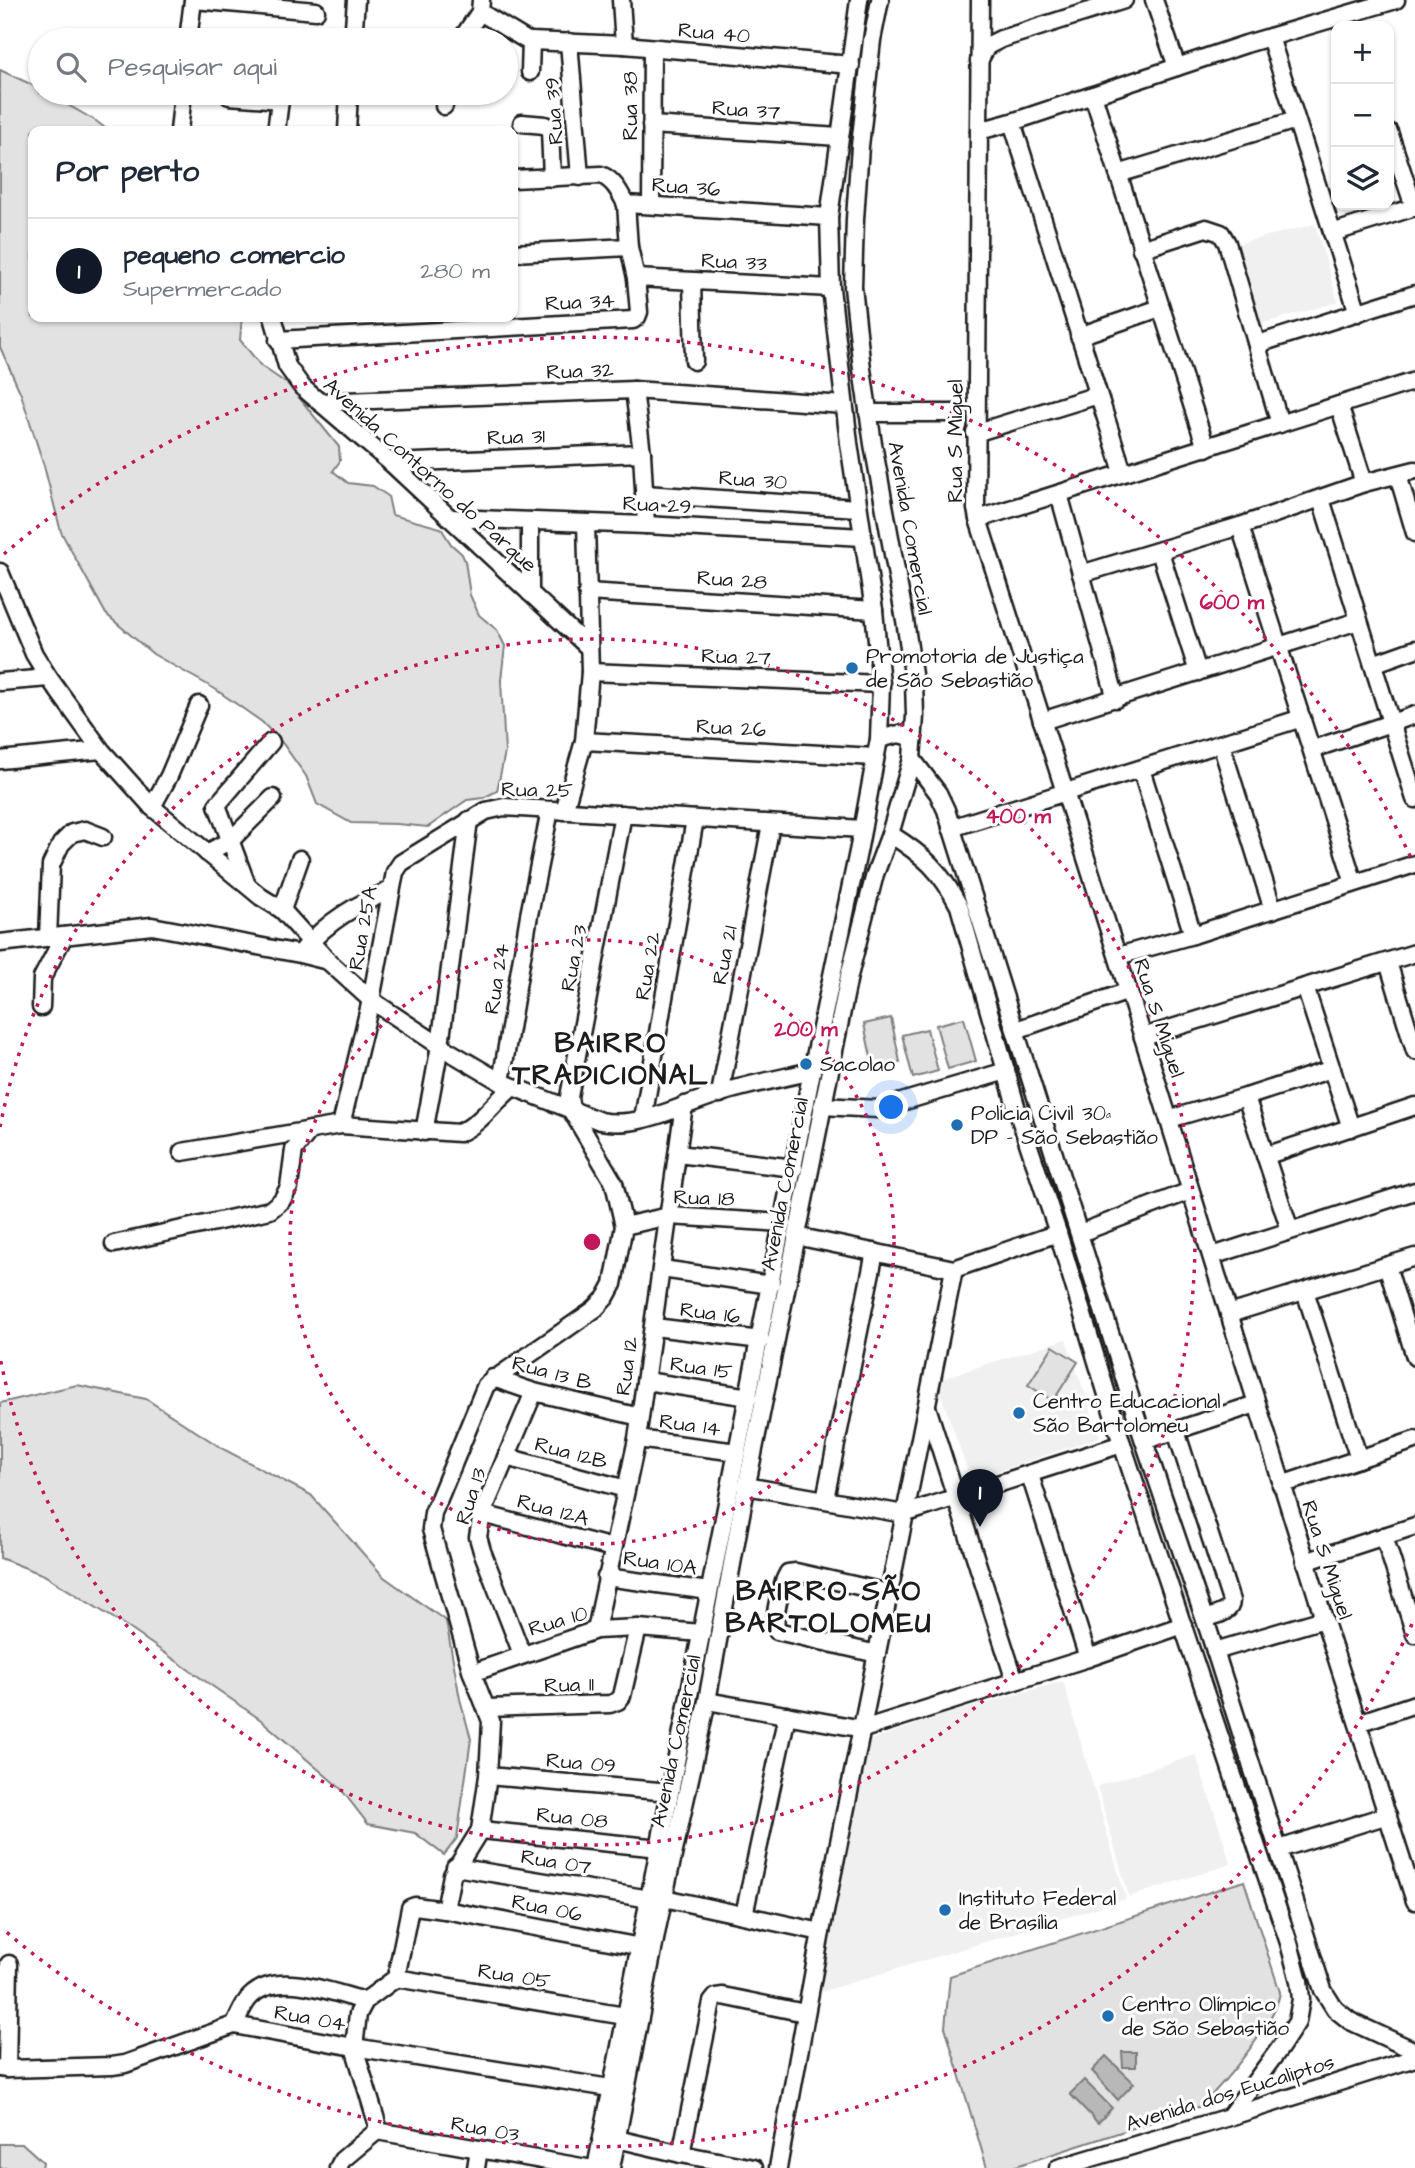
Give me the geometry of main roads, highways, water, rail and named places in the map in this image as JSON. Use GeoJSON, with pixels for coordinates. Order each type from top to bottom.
{"type":"FeatureCollection","features":[{"type":"Feature","properties":{"kind":"place","name":"Promotoria de Justiça de São Sebastião"},"geometry":{"type":"Point","coordinates":[852,668]}},
{"type":"Feature","properties":{"kind":"place","name":"Sacolao"},"geometry":{"type":"Point","coordinates":[806,1064]}},
{"type":"Feature","properties":{"kind":"place","name":"Policia Civil 30ª DP - São Sebastião"},"geometry":{"type":"Point","coordinates":[957,1125]}},
{"type":"Feature","properties":{"kind":"place","name":"Centro Educacional São Bartolomeu"},"geometry":{"type":"Point","coordinates":[1019,1413]}},
{"type":"Feature","properties":{"kind":"place","name":"pequeno comercio"},"geometry":{"type":"Point","coordinates":[980,1527]}},
{"type":"Feature","properties":{"kind":"place","name":"Instituto Federal de Brasília"},"geometry":{"type":"Point","coordinates":[945,1910]}},
{"type":"Feature","properties":{"kind":"place","name":"Centro Olímpico de São Sebastião"},"geometry":{"type":"Point","coordinates":[1108,2016]}},
{"type":"Feature","properties":{"kind":"district","name":"BAIRRO TRADICIONAL"},"geometry":{"type":"Point","coordinates":[611,1059]}},
{"type":"Feature","properties":{"kind":"district","name":"BAIRRO SÃO BARTOLOMEU"},"geometry":{"type":"Point","coordinates":[829,1607]}}]}
